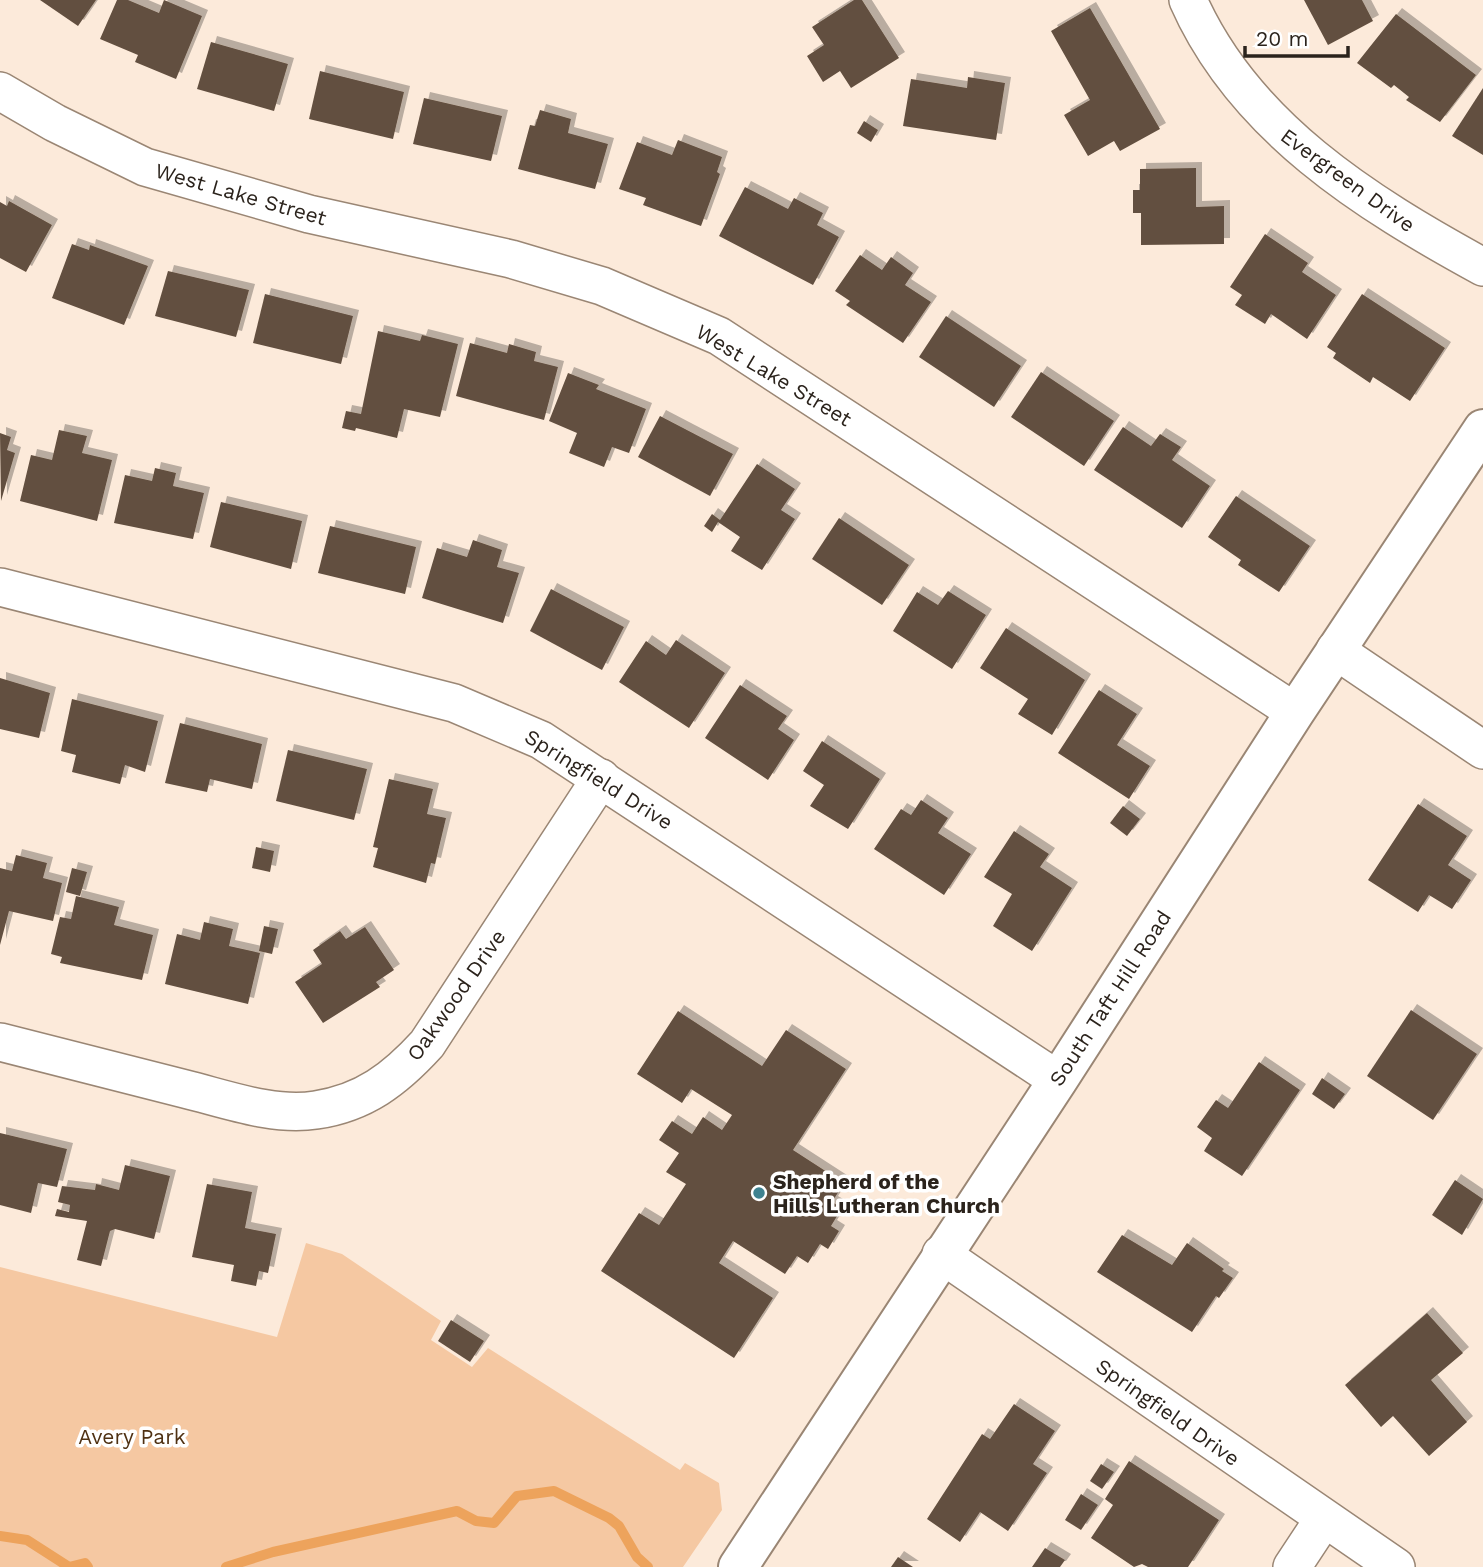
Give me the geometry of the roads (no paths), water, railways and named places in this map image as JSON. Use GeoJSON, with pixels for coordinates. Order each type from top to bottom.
{"type":"FeatureCollection","features":[{"type":"Feature","properties":{"kind":"main road","name":"South Taft Hill Road"},"geometry":{"type":"LineString","coordinates":[[737,1567],[1058,1080],[1335,650],[1483,429]]}},
{"type":"Feature","properties":{"kind":"street","name":"Evergreen Drive"},"geometry":{"type":"LineString","coordinates":[[1188,0],[1199,25],[1237,84],[1287,137],[1418,232],[1483,267]]}},
{"type":"Feature","properties":{"kind":"street","name":"West Lake Street"},"geometry":{"type":"LineString","coordinates":[[0,91],[55,123],[145,167],[309,214],[511,259],[603,286],[719,336],[1295,712]]}},
{"type":"Feature","properties":{"kind":"street","name":"Springfield Drive"},"geometry":{"type":"LineString","coordinates":[[0,587],[454,703],[532,735],[1058,1080]]}},
{"type":"Feature","properties":{"kind":"street"},"geometry":{"type":"LineString","coordinates":[[1335,650],[1483,750]]}},
{"type":"Feature","properties":{"kind":"street","name":"Oakwood Drive"},"geometry":{"type":"LineString","coordinates":[[0,1042],[251,1106],[313,1111],[348,1103],[372,1093],[400,1074],[427,1044],[601,778]]}},
{"type":"Feature","properties":{"kind":"street","name":"Springfield Drive"},"geometry":{"type":"LineString","coordinates":[[941,1254],[1323,1520],[1396,1567]]}},
{"type":"Feature","properties":{"kind":"street"},"geometry":{"type":"LineString","coordinates":[[1292,1567],[1323,1520]]}},
{"type":"Feature","properties":{"kind":"waterway"},"geometry":{"type":"LineString","coordinates":[[226,1567],[273,1552],[457,1511],[476,1521],[494,1523],[517,1496],[554,1491],[609,1518],[619,1526],[637,1557],[648,1567]]}},
{"type":"Feature","properties":{"kind":"waterway"},"geometry":{"type":"LineString","coordinates":[[0,1536],[27,1540],[69,1567]]}},
{"type":"Feature","properties":{"kind":"waterway"},"geometry":{"type":"LineString","coordinates":[[69,1567],[85,1563],[88,1567]]}},
{"type":"Feature","properties":{"kind":"place","name":"Shepherd of the Hills Lutheran Church"},"geometry":{"type":"Point","coordinates":[759,1193]}},
{"type":"Feature","properties":{"kind":"park label","name":"Avery Park"},"geometry":{"type":"Point","coordinates":[132,1436]}}]}
